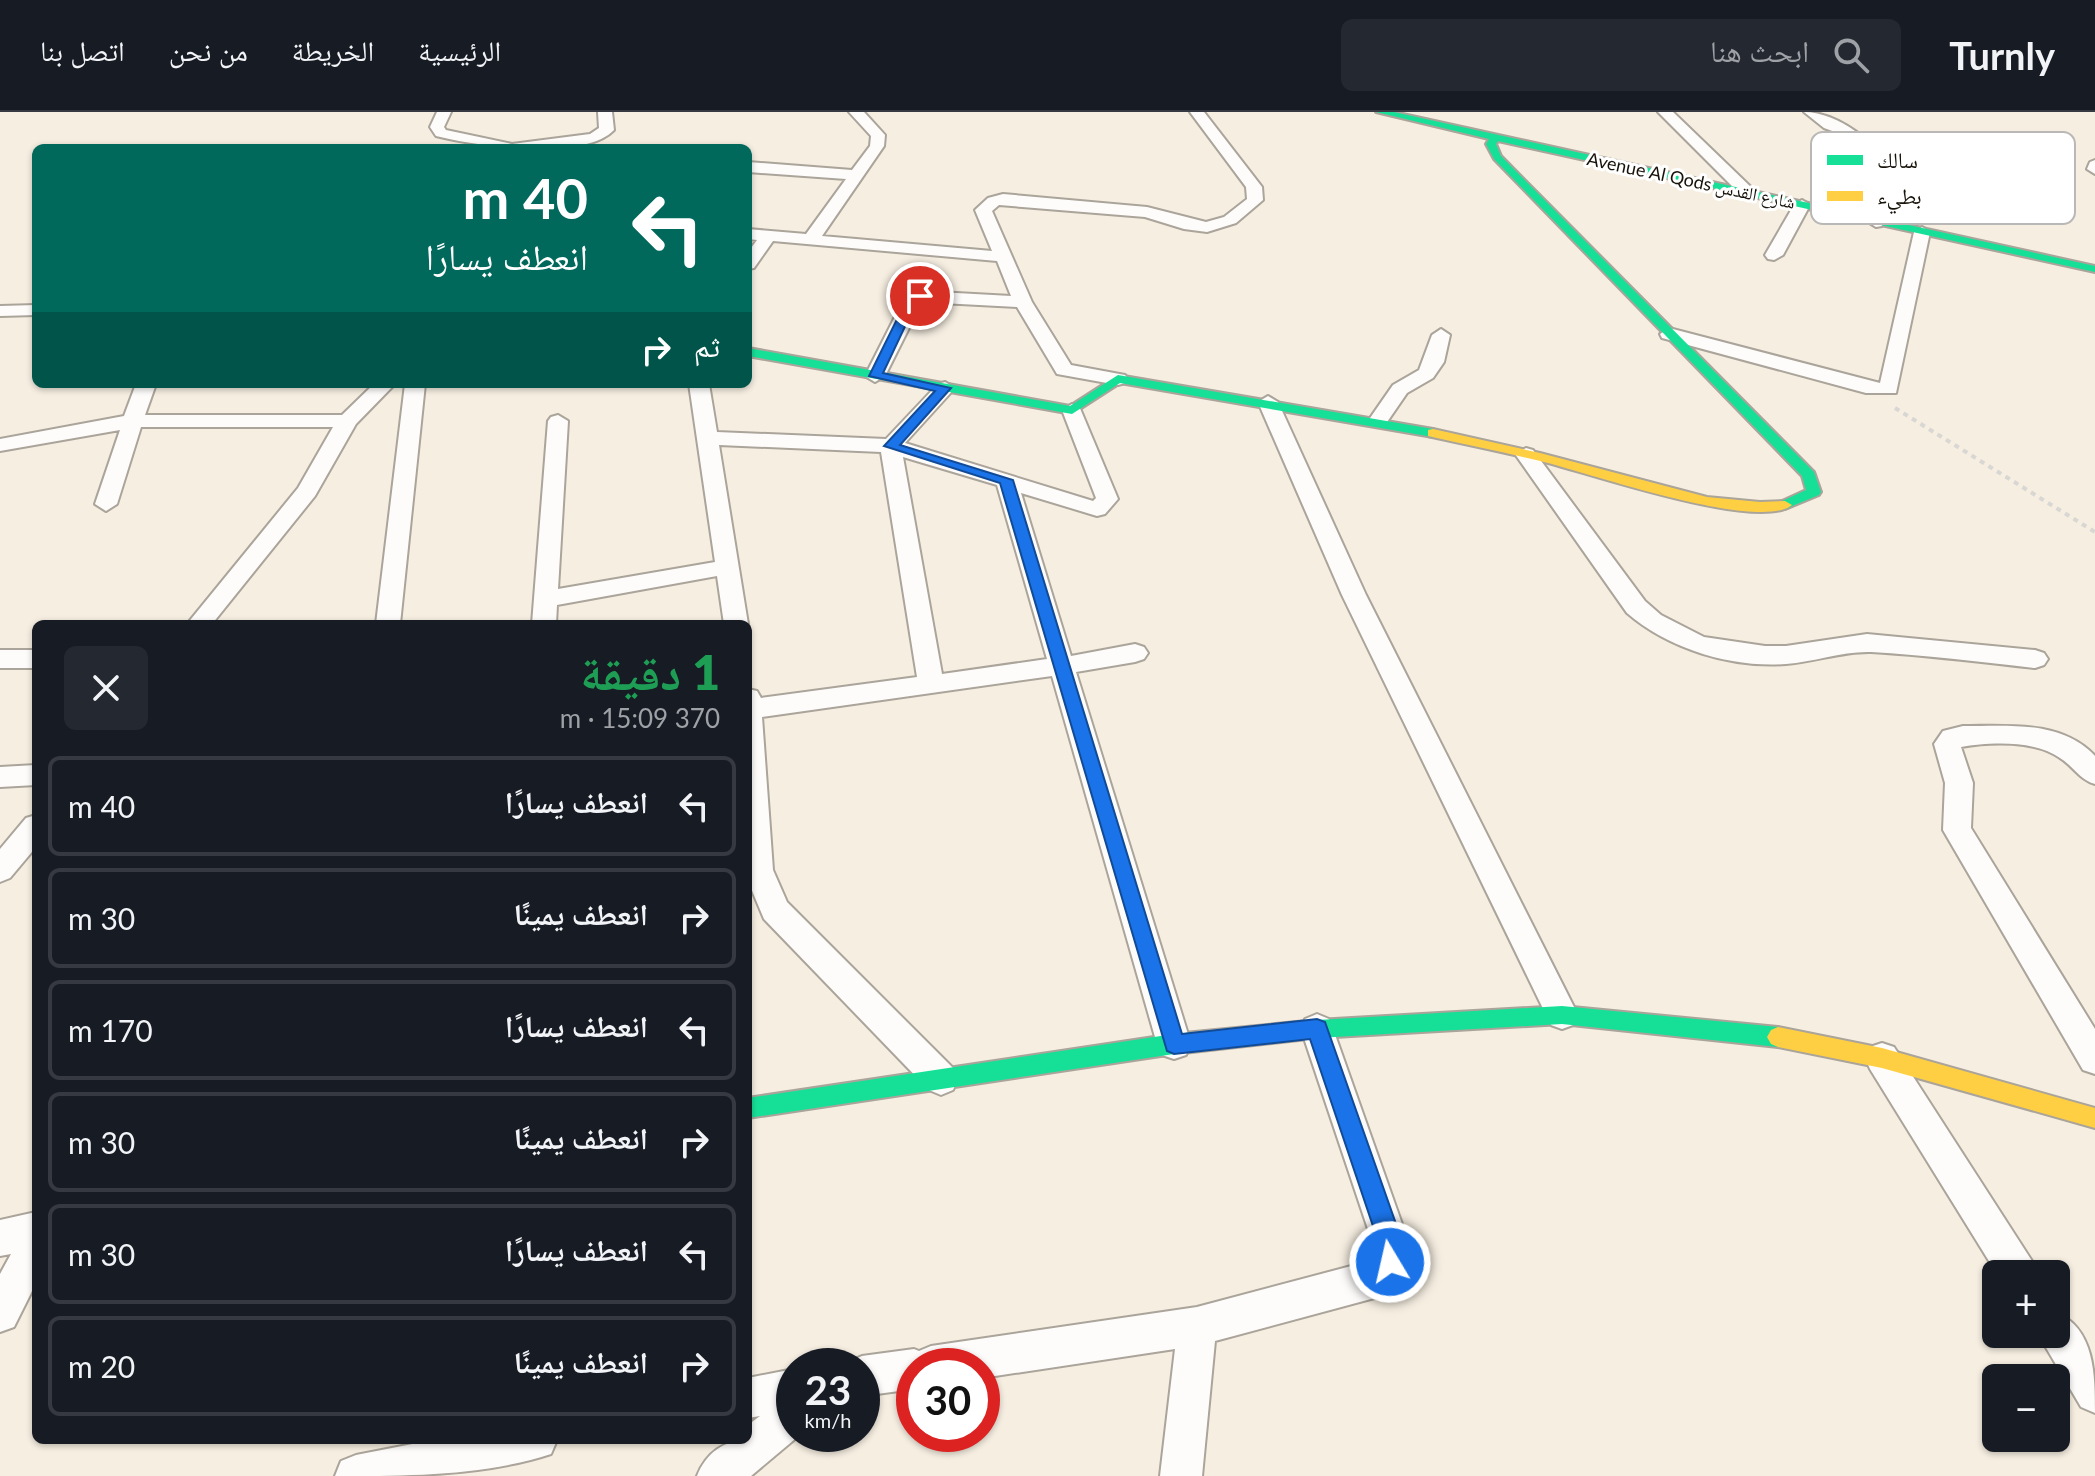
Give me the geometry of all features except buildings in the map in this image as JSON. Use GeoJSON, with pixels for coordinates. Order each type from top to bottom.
{"type":"FeatureCollection","features":[{"type":"Feature","properties":{"kind":"street"},"geometry":{"type":"LineString","coordinates":[[444,112],[437,127],[441,133],[490,144]]}},
{"type":"Feature","properties":{"kind":"street"},"geometry":{"type":"LineString","coordinates":[[547,144],[594,138],[607,130],[605,112]]}},
{"type":"Feature","properties":{"kind":"street"},"geometry":{"type":"LineString","coordinates":[[810,240],[877,146],[878,135],[856,112]]}},
{"type":"Feature","properties":{"kind":"street"},"geometry":{"type":"LineString","coordinates":[[1197,112],[1254,187],[1255,200],[1230,220],[1207,227],[1184,224],[1147,212],[1003,199],[994,201],[983,210],[1023,302],[1064,370],[1378,421],[1709,499],[1763,507],[1802,501],[1814,492],[1809,475],[1497,157],[1491,144],[1495,137]]}},
{"type":"Feature","properties":{"kind":"street"},"geometry":{"type":"LineString","coordinates":[[1665,112],[1749,194]]}},
{"type":"Feature","properties":{"kind":"street"},"geometry":{"type":"LineString","coordinates":[[1811,112],[1829,125],[1848,132]]}},
{"type":"Feature","properties":{"kind":"street","name":"Avenue Al Qods شارع القدس"},"geometry":{"type":"LineString","coordinates":[[1387,113],[1811,207]]}},
{"type":"Feature","properties":{"kind":"street"},"geometry":{"type":"LineString","coordinates":[[752,167],[855,175]]}},
{"type":"Feature","properties":{"kind":"street"},"geometry":{"type":"LineString","coordinates":[[1774,255],[1802,205]]}},
{"type":"Feature","properties":{"kind":"street","name":"Avenue Al Qods شارع القدس"},"geometry":{"type":"LineString","coordinates":[[1885,224],[2095,269]]}},
{"type":"Feature","properties":{"kind":"street"},"geometry":{"type":"LineString","coordinates":[[1669,334],[1873,389],[1889,389],[1922,232]]}},
{"type":"Feature","properties":{"kind":"street"},"geometry":{"type":"LineString","coordinates":[[752,234],[1005,257]]}},
{"type":"Feature","properties":{"kind":"street"},"geometry":{"type":"LineString","coordinates":[[752,258],[768,236]]}},
{"type":"Feature","properties":{"kind":"street"},"geometry":{"type":"LineString","coordinates":[[875,376],[912,299],[920,296],[1023,302]]}},
{"type":"Feature","properties":{"kind":"street"},"geometry":{"type":"LineString","coordinates":[[0,311],[32,310]]}},
{"type":"Feature","properties":{"kind":"street"},"geometry":{"type":"LineString","coordinates":[[1378,421],[1400,389],[1426,374],[1434,362],[1441,335]]}},
{"type":"Feature","properties":{"kind":"street"},"geometry":{"type":"LineString","coordinates":[[752,353],[1072,410],[1118,379]]}},
{"type":"Feature","properties":{"kind":"street"},"geometry":{"type":"LineString","coordinates":[[106,504],[145,388]]}},
{"type":"Feature","properties":{"kind":"street"},"geometry":{"type":"LineString","coordinates":[[202,620],[307,491],[347,421],[381,388]]}},
{"type":"Feature","properties":{"kind":"street"},"geometry":{"type":"LineString","coordinates":[[388,620],[415,388]]}},
{"type":"Feature","properties":{"kind":"street"},"geometry":{"type":"LineString","coordinates":[[700,388],[735,620]]}},
{"type":"Feature","properties":{"kind":"street"},"geometry":{"type":"LineString","coordinates":[[891,446],[945,388]]}},
{"type":"Feature","properties":{"kind":"street"},"geometry":{"type":"LineString","coordinates":[[1268,402],[1354,595],[1562,1015]]}},
{"type":"Feature","properties":{"kind":"street"},"geometry":{"type":"LineString","coordinates":[[709,438],[891,446],[1006,480],[1090,510],[1107,502],[1072,410]]}},
{"type":"Feature","properties":{"kind":"street"},"geometry":{"type":"LineString","coordinates":[[0,445],[133,421],[347,421]]}},
{"type":"Feature","properties":{"kind":"street"},"geometry":{"type":"LineString","coordinates":[[544,620],[558,421]]}},
{"type":"Feature","properties":{"kind":"street"},"geometry":{"type":"LineString","coordinates":[[891,446],[931,685]]}},
{"type":"Feature","properties":{"kind":"street"},"geometry":{"type":"LineString","coordinates":[[1526,454],[1636,607],[1652,621],[1699,645],[1786,655],[1867,643],[2035,659]]}},
{"type":"Feature","properties":{"kind":"street"},"geometry":{"type":"LineString","coordinates":[[1006,480],[1174,1044]]}},
{"type":"Feature","properties":{"kind":"street"},"geometry":{"type":"LineString","coordinates":[[545,599],[727,567]]}},
{"type":"Feature","properties":{"kind":"street"},"geometry":{"type":"LineString","coordinates":[[752,704],[931,685],[1135,653]]}},
{"type":"Feature","properties":{"kind":"street"},"geometry":{"type":"LineString","coordinates":[[0,659],[32,659]]}},
{"type":"Feature","properties":{"kind":"street"},"geometry":{"type":"LineString","coordinates":[[2095,774],[2069,747],[2045,739],[1963,736],[1953,738],[1947,744],[1947,752],[1958,775],[1959,790],[1954,813],[1957,830],[2095,1059]]}},
{"type":"Feature","properties":{"kind":"street"},"geometry":{"type":"LineString","coordinates":[[752,759],[758,870],[775,910],[941,1079]]}},
{"type":"Feature","properties":{"kind":"street"},"geometry":{"type":"LineString","coordinates":[[0,777],[32,775]]}},
{"type":"Feature","properties":{"kind":"street"},"geometry":{"type":"LineString","coordinates":[[0,870],[32,831]]}},
{"type":"Feature","properties":{"kind":"street"},"geometry":{"type":"LineString","coordinates":[[752,1107],[1174,1044],[1317,1029],[1562,1015],[1758,1033],[1882,1058],[2095,1118]]}},
{"type":"Feature","properties":{"kind":"street"},"geometry":{"type":"LineString","coordinates":[[1000,1356],[1197,1326],[1382,1277],[1390,1262],[1390,1241],[1317,1029]]}},
{"type":"Feature","properties":{"kind":"street"},"geometry":{"type":"LineString","coordinates":[[1882,1058],[2010,1260]]}},
{"type":"Feature","properties":{"kind":"street"},"geometry":{"type":"LineString","coordinates":[[0,1238],[32,1231]]}},
{"type":"Feature","properties":{"kind":"street"},"geometry":{"type":"LineString","coordinates":[[0,1313],[32,1252]]}},
{"type":"Feature","properties":{"kind":"street"},"geometry":{"type":"LineString","coordinates":[[1181,1476],[1197,1326]]}},
{"type":"Feature","properties":{"kind":"street"},"geometry":{"type":"LineString","coordinates":[[2067,1348],[2095,1393]]}},
{"type":"Feature","properties":{"kind":"street"},"geometry":{"type":"LineString","coordinates":[[752,1397],[776,1393]]}},
{"type":"Feature","properties":{"kind":"street"},"geometry":{"type":"LineString","coordinates":[[718,1476],[776,1429]]}},
{"type":"Feature","properties":{"kind":"street"},"geometry":{"type":"LineString","coordinates":[[356,1476],[517,1444]]}},
{"type":"Feature","properties":{"kind":"path"},"geometry":{"type":"LineString","coordinates":[[1873,389],[1929,431],[2095,532]]}},
{"type":"Feature","properties":{"kind":"traffic: fast"},"geometry":{"type":"LineString","coordinates":[[1381,112],[1811,207]]}},
{"type":"Feature","properties":{"kind":"traffic: fast"},"geometry":{"type":"LineString","coordinates":[[1495,137],[1491,144],[1497,157],[1809,475],[1814,492],[1785,505]]}},
{"type":"Feature","properties":{"kind":"traffic: fast"},"geometry":{"type":"LineString","coordinates":[[1890,224],[2095,269]]}},
{"type":"Feature","properties":{"kind":"traffic: fast"},"geometry":{"type":"LineString","coordinates":[[752,353],[1072,410],[1118,379],[1433,433]]}},
{"type":"Feature","properties":{"kind":"traffic: fast"},"geometry":{"type":"LineString","coordinates":[[752,1107],[1174,1044],[1317,1029],[1562,1015],[1778,1037]]}},
{"type":"Feature","properties":{"kind":"traffic: slow"},"geometry":{"type":"LineString","coordinates":[[1433,433],[1540,457],[1707,501],[1760,507],[1785,505]]}},
{"type":"Feature","properties":{"kind":"traffic: slow"},"geometry":{"type":"LineString","coordinates":[[1778,1037],[1882,1058],[2095,1118]]}},
{"type":"Feature","properties":{"kind":"route"},"geometry":{"type":"LineString","coordinates":[[920,296],[912,299],[875,376],[945,388],[891,446],[1006,480],[1174,1044],[1317,1029],[1390,1241],[1390,1262]]}}]}
